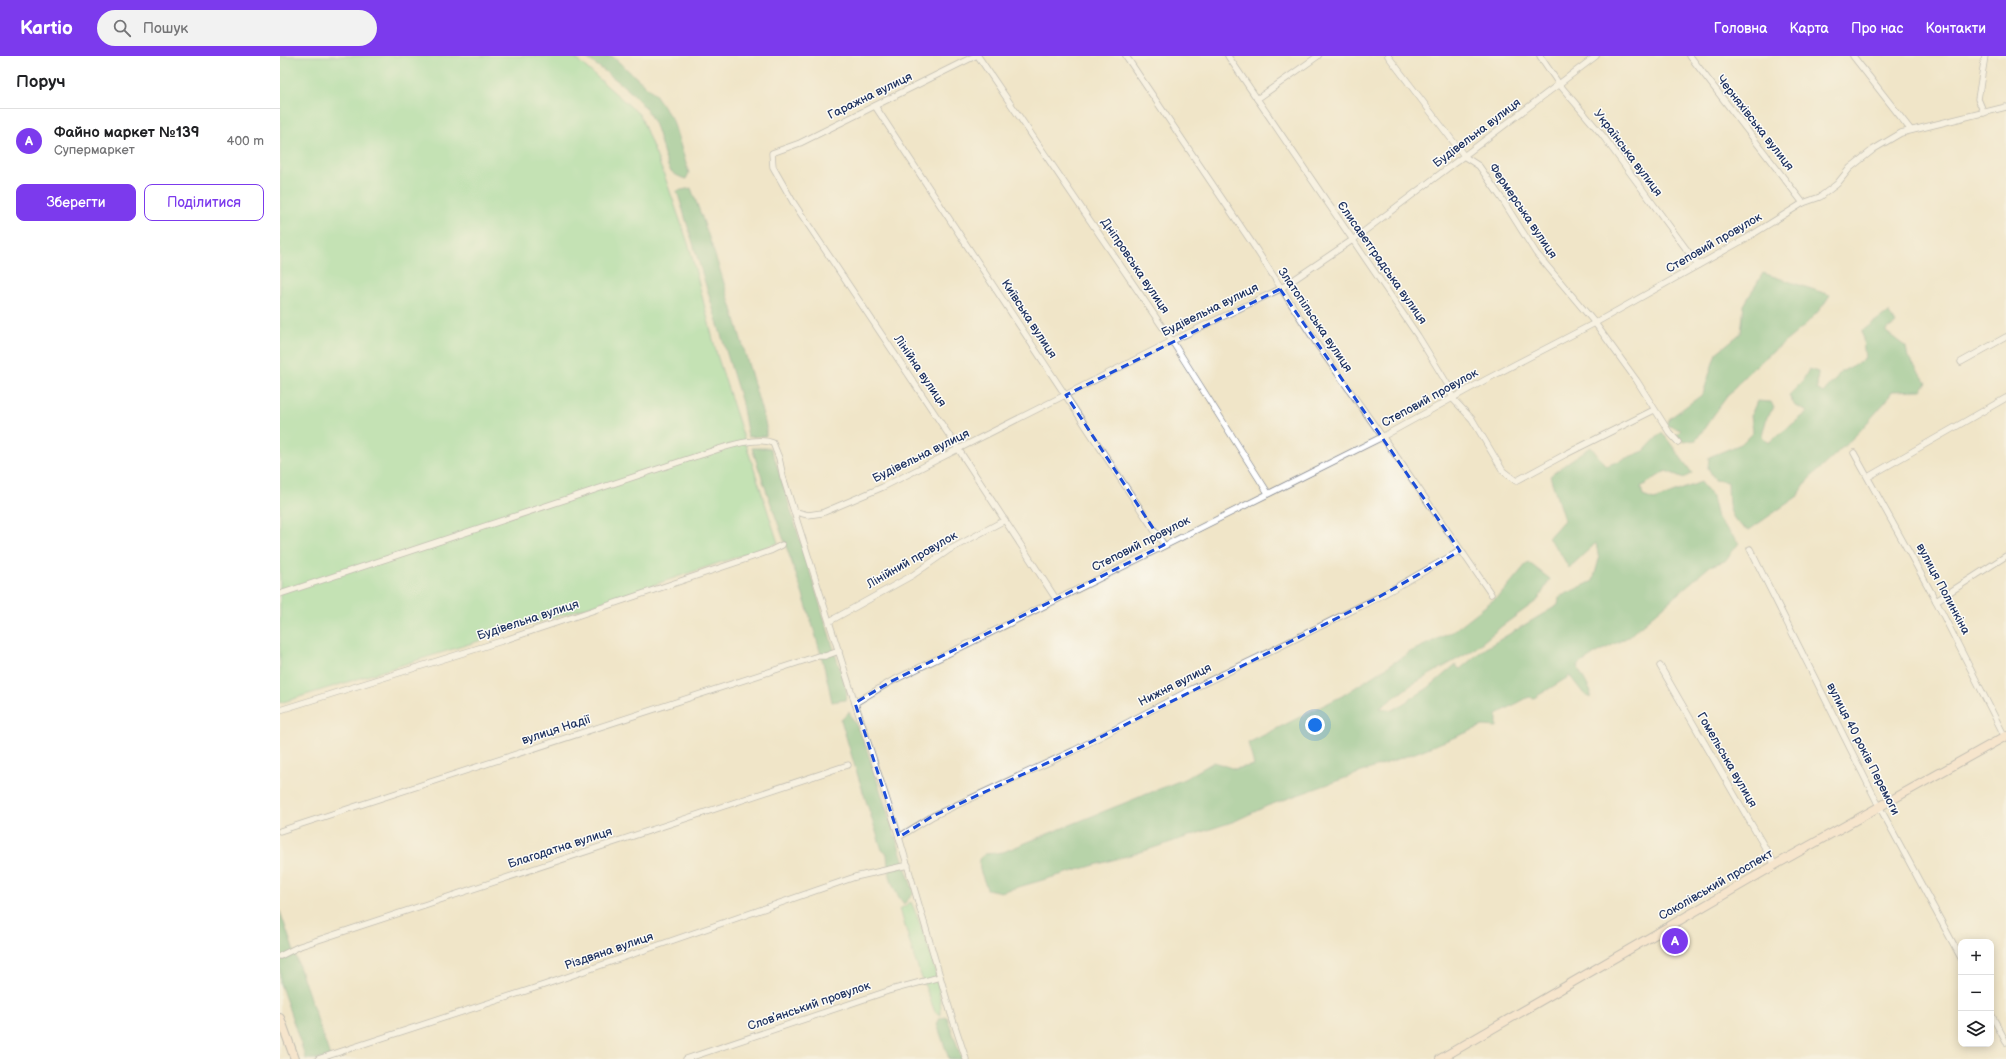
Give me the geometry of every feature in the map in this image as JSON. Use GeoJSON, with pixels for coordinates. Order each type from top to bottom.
{"type":"FeatureCollection","features":[{"type":"Feature","properties":{"kind":"street","name":"Гаражна вулиця"},"geometry":{"type":"LineString","coordinates":[[772,153],[800,143],[977,56]]}},
{"type":"Feature","properties":{"kind":"street","name":"Дніпровська вулиця"},"geometry":{"type":"LineString","coordinates":[[977,56],[1172,341],[1268,493]]}},
{"type":"Feature","properties":{"kind":"street","name":"Златопільська вулиця"},"geometry":{"type":"LineString","coordinates":[[1126,56],[1164,110],[1319,347],[1491,594]]}},
{"type":"Feature","properties":{"kind":"street","name":"Єлисаветградська вулиця"},"geometry":{"type":"LineString","coordinates":[[1228,56],[1342,225],[1354,239],[1418,336],[1448,385],[1453,399],[1472,419],[1503,471],[1516,482],[1566,454],[1654,410]]}},
{"type":"Feature","properties":{"kind":"street"},"geometry":{"type":"LineString","coordinates":[[1257,99],[1318,56]]}},
{"type":"Feature","properties":{"kind":"street","name":"Фермерська вулиця"},"geometry":{"type":"LineString","coordinates":[[1388,56],[1465,157],[1478,166],[1506,205],[1536,253],[1594,323],[1637,381],[1654,410],[1678,442]]}},
{"type":"Feature","properties":{"kind":"street","name":"Українська вулиця"},"geometry":{"type":"LineString","coordinates":[[1540,56],[1559,84],[1603,136],[1698,265]]}},
{"type":"Feature","properties":{"kind":"street","name":"Будівельна вулиця"},"geometry":{"type":"LineString","coordinates":[[796,512],[808,515],[822,513],[883,487],[959,450],[1172,341],[1280,289],[1354,239],[1465,157],[1596,56]]}},
{"type":"Feature","properties":{"kind":"street","name":"Черняхівська вулиця"},"geometry":{"type":"LineString","coordinates":[[1690,56],[1803,203]]}},
{"type":"Feature","properties":{"kind":"street"},"geometry":{"type":"LineString","coordinates":[[1853,56],[1910,129]]}},
{"type":"Feature","properties":{"kind":"street"},"geometry":{"type":"LineString","coordinates":[[1984,113],[1978,99],[1985,56]]}},
{"type":"Feature","properties":{"kind":"street","name":"Київська вулиця"},"geometry":{"type":"LineString","coordinates":[[875,106],[1164,545]]}},
{"type":"Feature","properties":{"kind":"street","name":"Степовий провулок"},"geometry":{"type":"LineString","coordinates":[[854,703],[890,682],[1382,437],[1487,379],[1594,323],[1698,265],[1803,203],[1820,197],[1837,184],[1850,168],[1874,149],[1910,129],[1929,126],[2006,107]]}},
{"type":"Feature","properties":{"kind":"street","name":"Лінійна вулиця"},"geometry":{"type":"LineString","coordinates":[[772,153],[773,167],[780,181],[1056,599]]}},
{"type":"Feature","properties":{"kind":"street"},"geometry":{"type":"LineString","coordinates":[[1961,362],[2006,337]]}},
{"type":"Feature","properties":{"kind":"street"},"geometry":{"type":"LineString","coordinates":[[1868,477],[2006,398]]}},
{"type":"Feature","properties":{"kind":"street"},"geometry":{"type":"LineString","coordinates":[[280,594],[697,456],[740,444],[765,440],[773,443],[830,621],[854,703],[908,865],[940,977],[966,1059]]}},
{"type":"Feature","properties":{"kind":"street","name":"вулиця Полинкіна"},"geometry":{"type":"LineString","coordinates":[[1854,453],[1936,601],[2006,737]]}},
{"type":"Feature","properties":{"kind":"street","name":"Лінійний провулок"},"geometry":{"type":"LineString","coordinates":[[830,621],[913,574],[949,550],[1005,520]]}},
{"type":"Feature","properties":{"kind":"street","name":"Будівельна вулиця"},"geometry":{"type":"LineString","coordinates":[[280,710],[508,639],[782,545]]}},
{"type":"Feature","properties":{"kind":"street","name":"вулиця 40 років Перемоги"},"geometry":{"type":"LineString","coordinates":[[1750,548],[1879,806],[1958,952]]}},
{"type":"Feature","properties":{"kind":"street","name":"Нижня вулиця"},"geometry":{"type":"LineString","coordinates":[[899,837],[933,816],[1073,751],[1192,689],[1362,605],[1460,551]]}},
{"type":"Feature","properties":{"kind":"street"},"geometry":{"type":"LineString","coordinates":[[1936,601],[2006,556]]}},
{"type":"Feature","properties":{"kind":"street","name":"вулиця Надії"},"geometry":{"type":"LineString","coordinates":[[280,831],[818,656],[825,656],[839,651]]}},
{"type":"Feature","properties":{"kind":"street","name":"Гомельська вулиця"},"geometry":{"type":"LineString","coordinates":[[1660,666],[1775,865]]}},
{"type":"Feature","properties":{"kind":"street","name":"Соколівський проспект"},"geometry":{"type":"LineString","coordinates":[[1440,1059],[1775,865],[1879,806],[2006,737]]}},
{"type":"Feature","properties":{"kind":"street","name":"Благодатна вулиця"},"geometry":{"type":"LineString","coordinates":[[280,956],[307,944],[848,764]]}},
{"type":"Feature","properties":{"kind":"street","name":"Різдвяна вулиця"},"geometry":{"type":"LineString","coordinates":[[318,1059],[544,985],[855,877],[908,865]]}},
{"type":"Feature","properties":{"kind":"street","name":"Словʼянський провулок"},"geometry":{"type":"LineString","coordinates":[[686,1059],[891,990],[940,977]]}},
{"type":"Feature","properties":{"kind":"street"},"geometry":{"type":"LineString","coordinates":[[280,1018],[295,1059]]}},
{"type":"Feature","properties":{"kind":"street"},"geometry":{"type":"LineString","coordinates":[[1994,1020],[2006,1042]]}},
{"type":"Feature","properties":{"kind":"highlighted area"},"geometry":{"type":"Polygon","coordinates":[[[1280,289],[1460,551],[1377,598],[1073,751],[933,816],[899,837],[855,703],[890,682],[1164,545],[1066,395],[1280,289]]]}},
{"type":"Feature","properties":{"kind":"green space"},"geometry":{"type":"Polygon","coordinates":[[[280,56],[573,56],[640,115],[666,180],[690,249],[717,355],[778,543],[594,605],[280,703],[280,56]]]}},
{"type":"Feature","properties":{"kind":"green space"},"geometry":{"type":"Polygon","coordinates":[[[584,56],[612,56],[655,94],[673,121],[689,173],[686,179],[675,175],[670,170],[653,121],[640,102],[623,85],[584,56]]]}},
{"type":"Feature","properties":{"kind":"green space"},"geometry":{"type":"Polygon","coordinates":[[[691,188],[712,246],[731,306],[766,426],[766,436],[748,437],[742,403],[677,191],[691,188]]]}},
{"type":"Feature","properties":{"kind":"green space"},"geometry":{"type":"Polygon","coordinates":[[[1763,273],[1830,295],[1803,327],[1758,363],[1740,381],[1696,440],[1684,442],[1677,435],[1681,430],[1666,425],[1670,418],[1703,394],[1716,353],[1741,333],[1744,305],[1763,273]]]}},
{"type":"Feature","properties":{"kind":"green space"},"geometry":{"type":"Polygon","coordinates":[[[1888,312],[1896,323],[1885,331],[1906,347],[1908,357],[1927,383],[1921,390],[1892,391],[1887,400],[1858,433],[1808,480],[1798,496],[1749,530],[1742,526],[1736,521],[1730,510],[1728,482],[1715,480],[1708,468],[1709,457],[1741,444],[1753,432],[1751,415],[1757,401],[1771,402],[1774,408],[1767,417],[1762,436],[1768,443],[1808,412],[1795,406],[1789,395],[1802,382],[1809,369],[1818,372],[1817,389],[1823,393],[1841,372],[1865,359],[1862,331],[1888,312]]]}},
{"type":"Feature","properties":{"kind":"green space"},"geometry":{"type":"Polygon","coordinates":[[[1662,432],[1692,473],[1684,478],[1666,471],[1641,487],[1643,496],[1654,500],[1701,482],[1712,497],[1717,518],[1739,543],[1725,561],[1710,566],[1628,637],[1595,654],[1577,666],[1591,692],[1590,698],[1583,693],[1570,676],[1534,698],[1529,697],[1497,714],[1497,727],[1483,726],[1415,753],[1267,806],[1235,821],[1144,851],[1001,892],[987,889],[980,870],[979,859],[985,854],[1003,852],[1184,779],[1214,762],[1235,769],[1254,765],[1248,743],[1342,696],[1410,652],[1452,632],[1502,593],[1528,562],[1550,579],[1538,600],[1502,626],[1472,651],[1411,685],[1380,708],[1393,710],[1428,688],[1455,665],[1460,669],[1484,649],[1558,605],[1559,597],[1593,581],[1599,559],[1596,543],[1569,568],[1559,551],[1548,538],[1564,520],[1550,476],[1591,447],[1606,466],[1644,451],[1662,432]]]}},
{"type":"Feature","properties":{"kind":"green space"},"geometry":{"type":"Polygon","coordinates":[[[752,448],[770,448],[775,459],[847,692],[845,700],[832,702],[816,637],[796,574],[752,448]]]}},
{"type":"Feature","properties":{"kind":"green space"},"geometry":{"type":"Polygon","coordinates":[[[849,712],[863,738],[914,893],[904,904],[896,893],[891,881],[887,854],[882,850],[841,720],[849,712]]]}},
{"type":"Feature","properties":{"kind":"green space"},"geometry":{"type":"Polygon","coordinates":[[[911,902],[922,928],[935,972],[941,1015],[935,1012],[915,960],[900,909],[911,902]]]}},
{"type":"Feature","properties":{"kind":"green space"},"geometry":{"type":"Polygon","coordinates":[[[280,911],[331,1059],[306,1059],[280,983],[280,911]]]}},
{"type":"Feature","properties":{"kind":"green space"},"geometry":{"type":"Polygon","coordinates":[[[947,1017],[962,1059],[949,1059],[937,1024],[940,1018],[947,1017]]]}},
{"type":"Feature","properties":{"kind":"place","name":"Файно маркет №139"},"geometry":{"type":"Point","coordinates":[1675,941]}}]}
